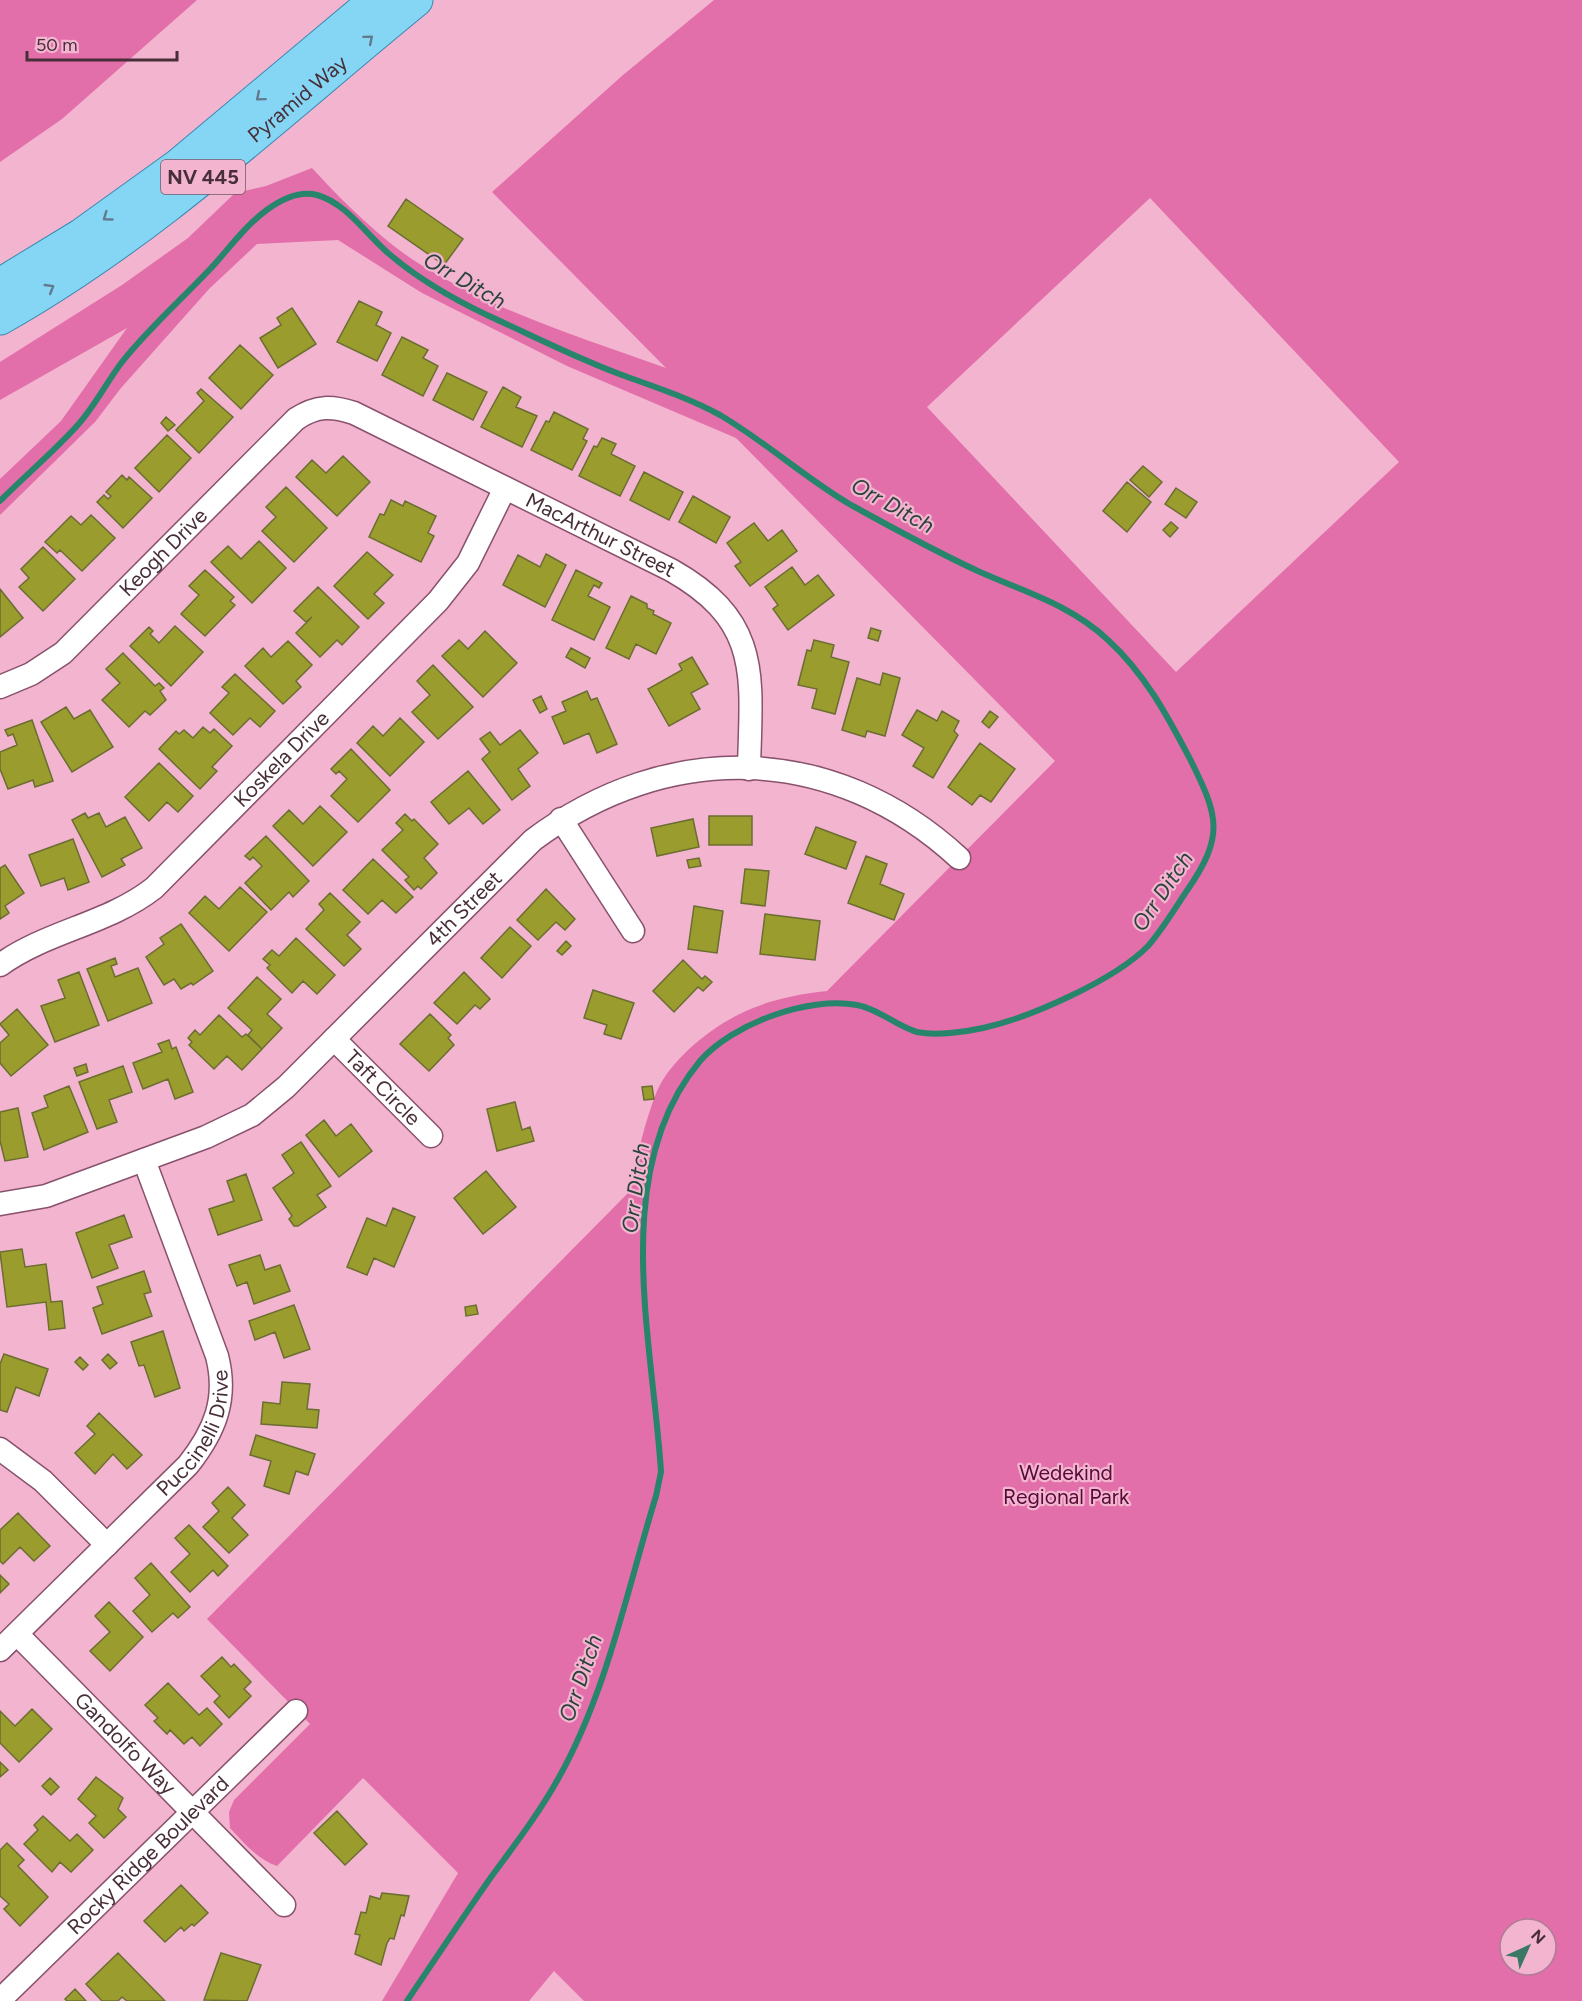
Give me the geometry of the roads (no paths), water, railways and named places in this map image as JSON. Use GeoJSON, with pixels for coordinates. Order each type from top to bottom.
{"type":"FeatureCollection","features":[{"type":"Feature","properties":{"kind":"main road","name":"Pyramid Way"},"geometry":{"type":"LineString","coordinates":[[0,285],[82,235],[178,166],[376,0]]}},
{"type":"Feature","properties":{"kind":"main road","name":"Pyramid Way"},"geometry":{"type":"LineString","coordinates":[[0,318],[61,282],[144,223],[213,170],[416,0]]}},
{"type":"Feature","properties":{"kind":"street","name":"MacArthur Street"},"geometry":{"type":"LineString","coordinates":[[319,407],[335,407],[354,413],[678,574],[711,597],[725,613],[747,654],[751,678],[749,769]]}},
{"type":"Feature","properties":{"kind":"street","name":"Keogh Drive"},"geometry":{"type":"LineString","coordinates":[[0,687],[31,674],[63,653],[285,430],[308,411],[319,407]]}},
{"type":"Feature","properties":{"kind":"street","name":"Koskela Drive"},"geometry":{"type":"LineString","coordinates":[[0,966],[33,945],[122,909],[140,899],[168,875],[453,583],[479,543],[506,488]]}},
{"type":"Feature","properties":{"kind":"street","name":"4th Street"},"geometry":{"type":"LineString","coordinates":[[0,1204],[46,1196],[215,1134],[270,1103],[519,853],[561,819],[602,796],[656,777],[714,769],[749,769],[808,776],[871,797],[914,822],[959,858]]}},
{"type":"Feature","properties":{"kind":"street"},"geometry":{"type":"LineString","coordinates":[[561,819],[633,931]]}},
{"type":"Feature","properties":{"kind":"street","name":"Taft Circle"},"geometry":{"type":"LineString","coordinates":[[334,1039],[431,1136]]}},
{"type":"Feature","properties":{"kind":"street","name":"Puccinelli Drive"},"geometry":{"type":"LineString","coordinates":[[0,1650],[188,1465],[209,1435],[221,1406],[222,1387],[217,1356],[144,1160]]}},
{"type":"Feature","properties":{"kind":"street"},"geometry":{"type":"LineString","coordinates":[[0,1449],[36,1474],[107,1545]]}},
{"type":"Feature","properties":{"kind":"street","name":"Gandolfo Way"},"geometry":{"type":"LineString","coordinates":[[17,1634],[284,1905]]}},
{"type":"Feature","properties":{"kind":"street","name":"Rocky Ridge Boulevard"},"geometry":{"type":"LineString","coordinates":[[0,2000],[296,1711]]}},
{"type":"Feature","properties":{"kind":"waterway","name":"Orr Ditch"},"geometry":{"type":"LineString","coordinates":[[0,501],[76,427],[89,412],[132,349],[253,222],[268,209],[285,199],[304,194],[317,195],[337,205],[399,262],[449,295],[571,354],[684,398],[720,415],[851,505],[947,556],[1047,600],[1079,617],[1108,640],[1144,681],[1190,759],[1212,812],[1214,826],[1212,841],[1199,873],[1148,946],[1115,972],[1070,996],[1002,1023],[941,1034],[917,1032],[873,1010],[857,1005],[837,1003],[816,1005],[794,1009],[751,1025],[731,1035],[700,1061],[672,1105],[654,1153],[645,1205],[643,1259],[646,1314],[661,1472],[603,1676],[575,1746],[558,1779],[534,1818],[407,2001]]}},
{"type":"Feature","properties":{"kind":"park label","name":"Wedekind Regional Park"},"geometry":{"type":"Point","coordinates":[1066,1485]}}]}
